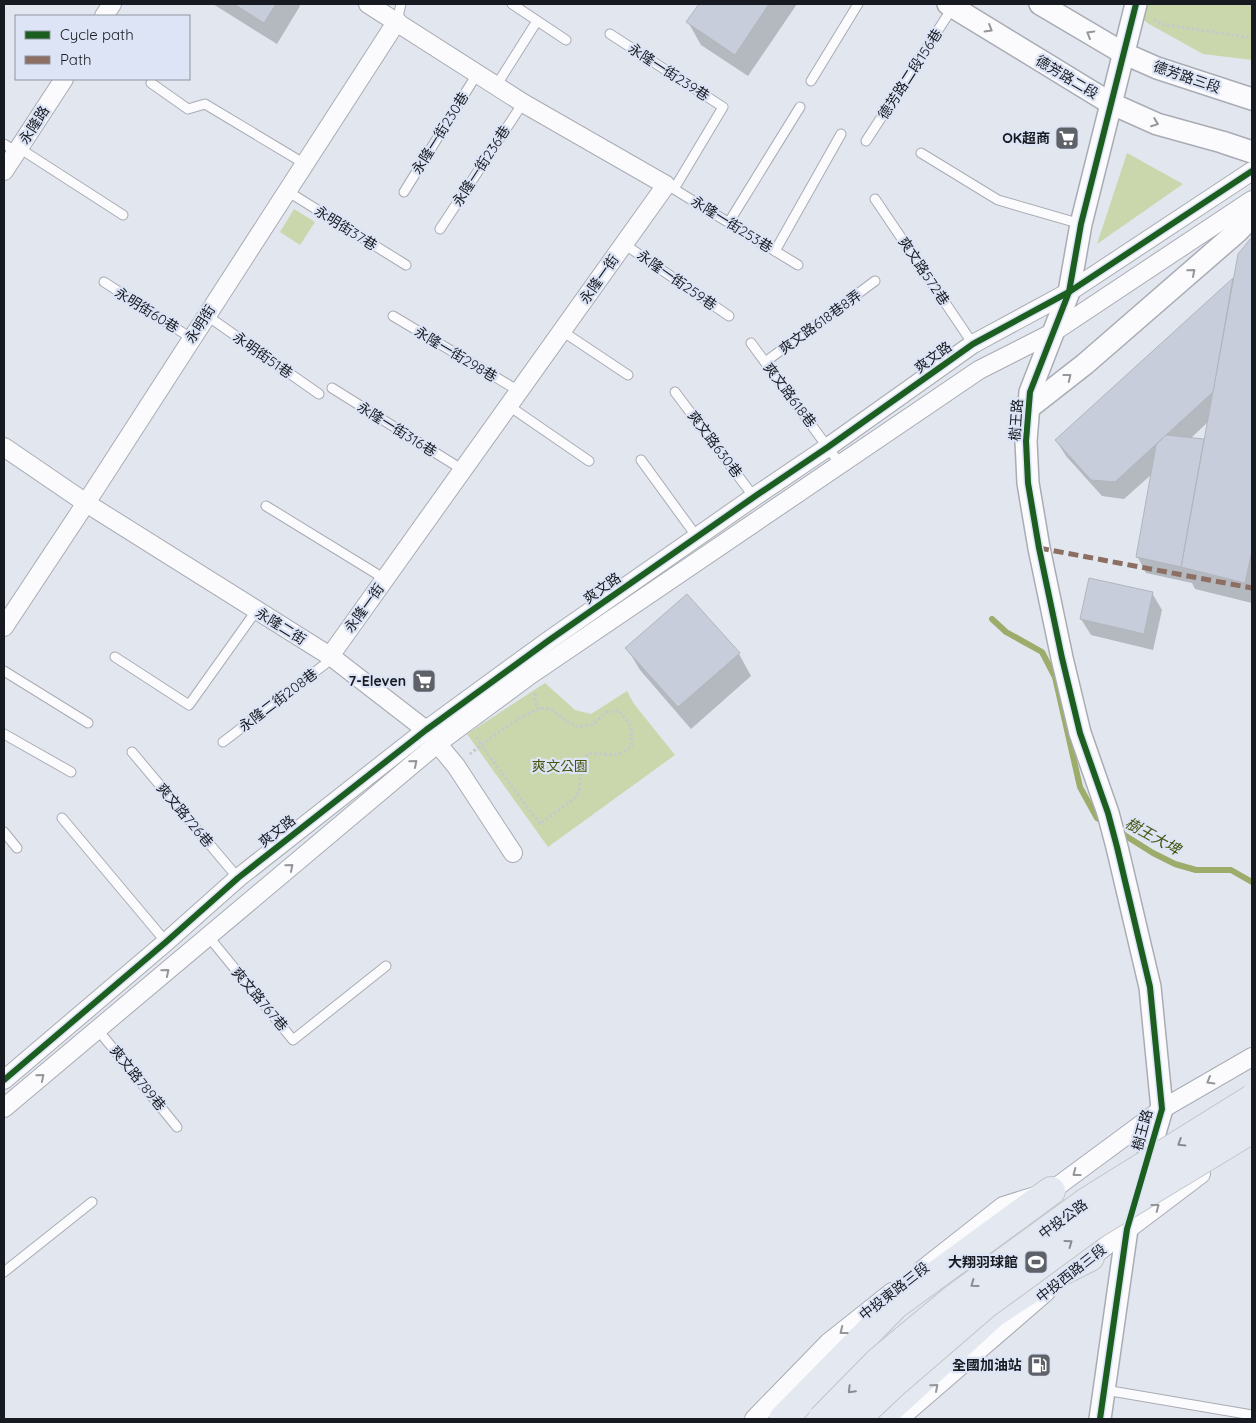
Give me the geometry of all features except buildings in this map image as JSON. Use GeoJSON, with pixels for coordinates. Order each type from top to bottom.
{"type":"FeatureCollection","features":[{"type":"Feature","properties":{"kind":"main road","name":"中投公路"},"geometry":{"type":"LineString","coordinates":[[822,1419],[879,1362],[955,1298],[1084,1203],[1252,1099]]}},
{"type":"Feature","properties":{"kind":"main road","name":"中投公路"},"geometry":{"type":"LineString","coordinates":[[856,1419],[892,1385],[986,1304],[1094,1225],[1252,1129]]}},
{"type":"Feature","properties":{"kind":"main road"},"geometry":{"type":"LineString","coordinates":[[783,1419],[895,1305],[1051,1191]]}},
{"type":"Feature","properties":{"kind":"main road"},"geometry":{"type":"LineString","coordinates":[[878,1419],[994,1313],[1046,1279],[1090,1257]]}},
{"type":"Feature","properties":{"kind":"street"},"geometry":{"type":"LineString","coordinates":[[105,15],[112,4]]}},
{"type":"Feature","properties":{"kind":"street"},"geometry":{"type":"LineString","coordinates":[[368,4],[523,103],[670,187]]}},
{"type":"Feature","properties":{"kind":"street","name":"樹王路"},"geometry":{"type":"LineString","coordinates":[[1100,1419],[1127,1230],[1162,1109],[1150,987],[1108,812],[1080,734],[1039,548],[1028,483],[1026,441],[1030,392],[1069,292],[1080,224],[1136,4]]}},
{"type":"Feature","properties":{"kind":"street","name":"德芳路二段"},"geometry":{"type":"LineString","coordinates":[[950,6],[1110,103],[1157,124],[1252,152]]}},
{"type":"Feature","properties":{"kind":"street"},"geometry":{"type":"LineString","coordinates":[[1052,7],[1123,53]]}},
{"type":"Feature","properties":{"kind":"street","name":"永明街"},"geometry":{"type":"LineString","coordinates":[[4,627],[397,22]]}},
{"type":"Feature","properties":{"kind":"street","name":"德芳路三段"},"geometry":{"type":"LineString","coordinates":[[1123,53],[1157,68],[1252,99]]}},
{"type":"Feature","properties":{"kind":"street","name":"永隆路"},"geometry":{"type":"LineString","coordinates":[[4,171],[13,148],[63,80]]}},
{"type":"Feature","properties":{"kind":"street","name":"爽文路"},"geometry":{"type":"LineString","coordinates":[[4,1108],[208,936],[432,736],[548,641],[973,344],[1069,292],[1252,170]]}},
{"type":"Feature","properties":{"kind":"street","name":"永隆一街"},"geometry":{"type":"LineString","coordinates":[[331,657],[624,244],[670,187]]}},
{"type":"Feature","properties":{"kind":"street","name":"爽文路"},"geometry":{"type":"LineString","coordinates":[[4,1080],[238,878],[432,736],[530,675],[979,370],[1052,333],[1252,200]]}},
{"type":"Feature","properties":{"kind":"street"},"geometry":{"type":"LineString","coordinates":[[1030,407],[1085,364],[1252,217]]}},
{"type":"Feature","properties":{"kind":"street","name":"永隆二街"},"geometry":{"type":"LineString","coordinates":[[4,447],[86,503],[331,657],[432,736],[456,766],[512,852]]}},
{"type":"Feature","properties":{"kind":"street","name":"中投東路三段"},"geometry":{"type":"LineString","coordinates":[[754,1419],[829,1342],[1002,1206],[1051,1191],[1162,1109],[1252,1057]]}},
{"type":"Feature","properties":{"kind":"street","name":"中投西路三段"},"geometry":{"type":"LineString","coordinates":[[899,1419],[1054,1285],[1210,1166],[1252,1140]]}},
{"type":"Feature","properties":{"kind":"lane"},"geometry":{"type":"LineString","coordinates":[[397,22],[401,4]]}},
{"type":"Feature","properties":{"kind":"lane"},"geometry":{"type":"LineString","coordinates":[[512,4],[566,40]]}},
{"type":"Feature","properties":{"kind":"lane"},"geometry":{"type":"LineString","coordinates":[[811,81],[858,4]]}},
{"type":"Feature","properties":{"kind":"lane","name":"德芳路二段156巷"},"geometry":{"type":"LineString","coordinates":[[866,141],[950,6]]}},
{"type":"Feature","properties":{"kind":"lane"},"geometry":{"type":"LineString","coordinates":[[496,86],[537,21]]}},
{"type":"Feature","properties":{"kind":"lane","name":"永隆一街239巷"},"geometry":{"type":"LineString","coordinates":[[610,34],[723,107],[670,187]]}},
{"type":"Feature","properties":{"kind":"lane","name":"永隆一街230巷"},"geometry":{"type":"LineString","coordinates":[[404,192],[477,74]]}},
{"type":"Feature","properties":{"kind":"lane"},"geometry":{"type":"LineString","coordinates":[[151,83],[188,109],[206,104],[305,164]]}},
{"type":"Feature","properties":{"kind":"lane","name":"永隆一街236巷"},"geometry":{"type":"LineString","coordinates":[[440,229],[523,103]]}},
{"type":"Feature","properties":{"kind":"lane"},"geometry":{"type":"LineString","coordinates":[[729,222],[800,107]]}},
{"type":"Feature","properties":{"kind":"lane"},"geometry":{"type":"LineString","coordinates":[[775,251],[842,134]]}},
{"type":"Feature","properties":{"kind":"lane"},"geometry":{"type":"LineString","coordinates":[[13,148],[123,215]]}},
{"type":"Feature","properties":{"kind":"lane"},"geometry":{"type":"LineString","coordinates":[[921,153],[998,200],[1080,224]]}},
{"type":"Feature","properties":{"kind":"lane","name":"永隆一街253巷"},"geometry":{"type":"LineString","coordinates":[[670,187],[798,265]]}},
{"type":"Feature","properties":{"kind":"lane","name":"永明街37巷"},"geometry":{"type":"LineString","coordinates":[[287,191],[406,265]]}},
{"type":"Feature","properties":{"kind":"lane","name":"爽文路572巷"},"geometry":{"type":"LineString","coordinates":[[875,199],[973,344]]}},
{"type":"Feature","properties":{"kind":"lane","name":"永隆一街259巷"},"geometry":{"type":"LineString","coordinates":[[624,244],[729,316]]}},
{"type":"Feature","properties":{"kind":"lane","name":"爽文路618巷8弄"},"geometry":{"type":"LineString","coordinates":[[765,362],[875,281]]}},
{"type":"Feature","properties":{"kind":"lane","name":"永明街60巷"},"geometry":{"type":"LineString","coordinates":[[104,282],[191,338]]}},
{"type":"Feature","properties":{"kind":"lane","name":"永明街51巷"},"geometry":{"type":"LineString","coordinates":[[206,315],[319,394]]}},
{"type":"Feature","properties":{"kind":"lane","name":"永隆一街298巷"},"geometry":{"type":"LineString","coordinates":[[393,316],[519,391]]}},
{"type":"Feature","properties":{"kind":"lane"},"geometry":{"type":"LineString","coordinates":[[562,331],[628,375]]}},
{"type":"Feature","properties":{"kind":"lane","name":"爽文路618巷"},"geometry":{"type":"LineString","coordinates":[[751,343],[840,464]]}},
{"type":"Feature","properties":{"kind":"lane","name":"永隆一街316巷"},"geometry":{"type":"LineString","coordinates":[[332,388],[463,470]]}},
{"type":"Feature","properties":{"kind":"lane","name":"爽文路630巷"},"geometry":{"type":"LineString","coordinates":[[675,392],[754,497]]}},
{"type":"Feature","properties":{"kind":"lane"},"geometry":{"type":"LineString","coordinates":[[509,406],[590,461]]}},
{"type":"Feature","properties":{"kind":"lane"},"geometry":{"type":"LineString","coordinates":[[641,460],[698,537]]}},
{"type":"Feature","properties":{"kind":"lane"},"geometry":{"type":"LineString","coordinates":[[266,506],[385,579]]}},
{"type":"Feature","properties":{"kind":"lane"},"geometry":{"type":"LineString","coordinates":[[114,657],[189,705],[256,611]]}},
{"type":"Feature","properties":{"kind":"lane","name":"永隆二街208巷"},"geometry":{"type":"LineString","coordinates":[[223,742],[331,657]]}},
{"type":"Feature","properties":{"kind":"lane"},"geometry":{"type":"LineString","coordinates":[[4,671],[88,723]]}},
{"type":"Feature","properties":{"kind":"lane"},"geometry":{"type":"LineString","coordinates":[[4,734],[72,772]]}},
{"type":"Feature","properties":{"kind":"lane","name":"爽文路726巷"},"geometry":{"type":"LineString","coordinates":[[132,752],[238,878]]}},
{"type":"Feature","properties":{"kind":"lane"},"geometry":{"type":"LineString","coordinates":[[62,818],[166,942]]}},
{"type":"Feature","properties":{"kind":"lane"},"geometry":{"type":"LineString","coordinates":[[4,832],[17,848]]}},
{"type":"Feature","properties":{"kind":"lane","name":"爽文路767巷"},"geometry":{"type":"LineString","coordinates":[[208,936],[293,1040],[386,966]]}},
{"type":"Feature","properties":{"kind":"lane","name":"爽文路789巷"},"geometry":{"type":"LineString","coordinates":[[98,1030],[177,1127]]}},
{"type":"Feature","properties":{"kind":"lane"},"geometry":{"type":"LineString","coordinates":[[4,1272],[92,1202]]}},
{"type":"Feature","properties":{"kind":"lane"},"geometry":{"type":"LineString","coordinates":[[1105,1390],[1252,1415]]}},
{"type":"Feature","properties":{"kind":"path"},"geometry":{"type":"LineString","coordinates":[[1154,18],[1160,24],[1252,38]]}},
{"type":"Feature","properties":{"kind":"path"},"geometry":{"type":"LineString","coordinates":[[539,709],[551,709],[577,727],[594,724],[606,712],[619,711],[631,726],[632,745],[625,752],[616,756],[589,753],[583,760],[579,791],[576,797],[540,824],[481,744],[539,709]]}},
{"type":"Feature","properties":{"kind":"green space"},"geometry":{"type":"Polygon","coordinates":[[[1141,4],[1252,4],[1252,60],[1203,54],[1138,16],[1141,4]]]}},
{"type":"Feature","properties":{"kind":"green space"},"geometry":{"type":"Polygon","coordinates":[[[1127,153],[1183,184],[1097,244],[1127,153]]]}},
{"type":"Feature","properties":{"kind":"green space"},"geometry":{"type":"Polygon","coordinates":[[[294,209],[315,222],[300,245],[280,232],[294,209]]]}},
{"type":"Feature","properties":{"kind":"green space","name":"爽文公園"},"geometry":{"type":"Polygon","coordinates":[[[545,683],[575,710],[591,714],[627,691],[634,704],[675,755],[548,847],[467,734],[545,683]]]}},
{"type":"Feature","properties":{"kind":"waterway","name":"樹王大埤"},"geometry":{"type":"LineString","coordinates":[[992,619],[1006,632],[1042,652],[1055,677],[1080,787],[1097,818],[1105,823]]}},
{"type":"Feature","properties":{"kind":"waterway","name":"樹王大埤"},"geometry":{"type":"LineString","coordinates":[[1118,831],[1153,853],[1175,864],[1196,870],[1231,870],[1252,882]]}},
{"type":"Feature","properties":{"kind":"marked path"},"geometry":{"type":"LineString","coordinates":[[1039,548],[1252,588]]}},
{"type":"Feature","properties":{"kind":"cycle path"},"geometry":{"type":"LineString","coordinates":[[1100,1419],[1127,1229],[1162,1109],[1150,987],[1108,813],[1080,733],[1062,658],[1039,548],[1028,483],[1026,441],[1030,392],[1069,292],[1081,224],[1136,4]]}},
{"type":"Feature","properties":{"kind":"cycle path"},"geometry":{"type":"LineString","coordinates":[[4,1080],[238,878],[426,730],[548,641],[973,344],[1069,292],[1252,171]]}},
{"type":"Feature","properties":{"kind":"place","name":"OK超商"},"geometry":{"type":"Point","coordinates":[1067,138]}},
{"type":"Feature","properties":{"kind":"place","name":"7-Eleven"},"geometry":{"type":"Point","coordinates":[424,681]}},
{"type":"Feature","properties":{"kind":"place","name":"大翔羽球館"},"geometry":{"type":"Point","coordinates":[1036,1262]}},
{"type":"Feature","properties":{"kind":"place","name":"全國加油站"},"geometry":{"type":"Point","coordinates":[1039,1365]}}]}
